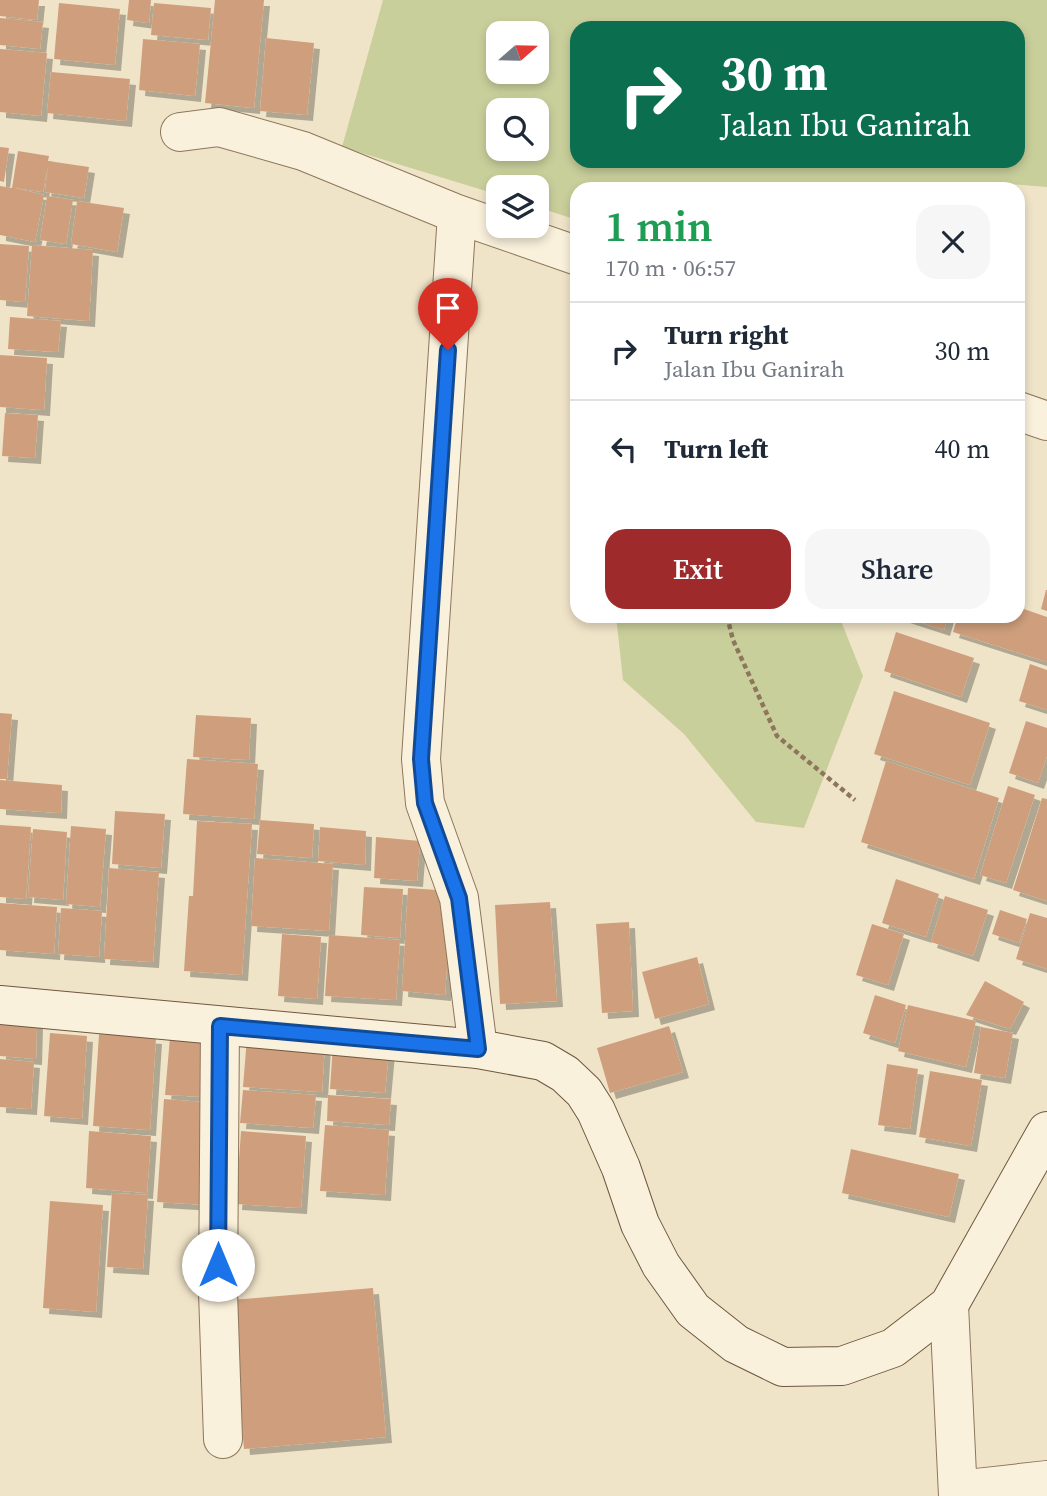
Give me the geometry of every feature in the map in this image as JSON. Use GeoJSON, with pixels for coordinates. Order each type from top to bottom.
{"type":"FeatureCollection","features":[{"type":"Feature","properties":{"kind":"street"},"geometry":{"type":"LineString","coordinates":[[180,132],[219,127],[303,151],[457,214],[570,253]]}},
{"type":"Feature","properties":{"kind":"street"},"geometry":{"type":"LineString","coordinates":[[457,214],[421,759],[425,803],[459,898],[478,1049]]}},
{"type":"Feature","properties":{"kind":"street"},"geometry":{"type":"LineString","coordinates":[[1025,413],[1047,421]]}},
{"type":"Feature","properties":{"kind":"street"},"geometry":{"type":"LineString","coordinates":[[0,1005],[478,1049],[543,1062],[565,1074],[584,1092],[596,1111],[621,1168],[640,1224],[662,1265],[692,1310],[736,1344],[783,1367],[842,1366],[893,1348],[948,1305],[1047,1131]]}},
{"type":"Feature","properties":{"kind":"street"},"geometry":{"type":"LineString","coordinates":[[220,1026],[218,1292],[223,1439]]}},
{"type":"Feature","properties":{"kind":"street"},"geometry":{"type":"LineString","coordinates":[[948,1305],[958,1493],[1047,1480]]}},
{"type":"Feature","properties":{"kind":"path"},"geometry":{"type":"LineString","coordinates":[[729,623],[733,640],[777,736],[855,800]]}},
{"type":"Feature","properties":{"kind":"green space"},"geometry":{"type":"Polygon","coordinates":[[[383,0],[1047,0],[1047,187],[1025,185],[1025,182],[570,182],[570,218],[549,211],[549,175],[486,175],[486,191],[342,147],[383,0]]]}},
{"type":"Feature","properties":{"kind":"green space"},"geometry":{"type":"Polygon","coordinates":[[[617,623],[842,623],[863,676],[804,828],[756,822],[684,734],[623,680],[617,623]]]}},
{"type":"Feature","properties":{"kind":"building"},"geometry":{"type":"Polygon","coordinates":[[[0,0],[39,0],[37,20],[0,16],[0,0]]]}},
{"type":"Feature","properties":{"kind":"building"},"geometry":{"type":"Polygon","coordinates":[[[129,0],[151,0],[149,23],[127,20],[129,0]]]}},
{"type":"Feature","properties":{"kind":"building"},"geometry":{"type":"Polygon","coordinates":[[[215,0],[264,0],[254,108],[205,103],[215,0]]]}},
{"type":"Feature","properties":{"kind":"building"},"geometry":{"type":"Polygon","coordinates":[[[59,3],[120,9],[115,65],[54,59],[59,3]]]}},
{"type":"Feature","properties":{"kind":"building"},"geometry":{"type":"Polygon","coordinates":[[[154,3],[211,8],[208,40],[151,35],[154,3]]]}},
{"type":"Feature","properties":{"kind":"building"},"geometry":{"type":"Polygon","coordinates":[[[0,18],[43,22],[40,49],[0,45],[0,18]]]}},
{"type":"Feature","properties":{"kind":"building"},"geometry":{"type":"Polygon","coordinates":[[[266,38],[314,43],[307,115],[260,111],[266,38]]]}},
{"type":"Feature","properties":{"kind":"building"},"geometry":{"type":"Polygon","coordinates":[[[143,39],[200,44],[195,96],[139,90],[143,39]]]}},
{"type":"Feature","properties":{"kind":"building"},"geometry":{"type":"Polygon","coordinates":[[[0,49],[47,53],[41,116],[0,112],[0,49]]]}},
{"type":"Feature","properties":{"kind":"building"},"geometry":{"type":"Polygon","coordinates":[[[51,72],[130,79],[126,121],[47,113],[51,72]]]}},
{"type":"Feature","properties":{"kind":"building"},"geometry":{"type":"Polygon","coordinates":[[[0,147],[9,148],[4,182],[0,181],[0,147]]]}},
{"type":"Feature","properties":{"kind":"building"},"geometry":{"type":"Polygon","coordinates":[[[18,151],[49,156],[48,161],[89,167],[84,198],[45,192],[48,165],[43,192],[15,188],[44,195],[35,242],[0,235],[0,186],[12,188],[18,151]]]}},
{"type":"Feature","properties":{"kind":"building"},"geometry":{"type":"Polygon","coordinates":[[[47,196],[73,200],[66,244],[40,240],[47,196]]]}},
{"type":"Feature","properties":{"kind":"building"},"geometry":{"type":"Polygon","coordinates":[[[77,201],[124,208],[117,252],[71,244],[77,201]]]}},
{"type":"Feature","properties":{"kind":"building"},"geometry":{"type":"Polygon","coordinates":[[[0,244],[29,246],[25,302],[0,300],[0,244]]]}},
{"type":"Feature","properties":{"kind":"building"},"geometry":{"type":"Polygon","coordinates":[[[32,245],[93,250],[89,321],[27,316],[32,245]]]}},
{"type":"Feature","properties":{"kind":"building"},"geometry":{"type":"Polygon","coordinates":[[[10,317],[61,321],[58,352],[8,349],[10,317]]]}},
{"type":"Feature","properties":{"kind":"building"},"geometry":{"type":"Polygon","coordinates":[[[0,355],[47,358],[44,410],[0,407],[0,355]]]}},
{"type":"Feature","properties":{"kind":"building"},"geometry":{"type":"Polygon","coordinates":[[[5,413],[38,415],[35,458],[2,456],[5,413]]]}},
{"type":"Feature","properties":{"kind":"building"},"geometry":{"type":"Polygon","coordinates":[[[1047,590],[1047,611],[1041,609],[1047,590]]]}},
{"type":"Feature","properties":{"kind":"building"},"geometry":{"type":"Polygon","coordinates":[[[1025,609],[1047,617],[1047,662],[953,632],[956,623],[1025,623],[1025,609]]]}},
{"type":"Feature","properties":{"kind":"building"},"geometry":{"type":"Polygon","coordinates":[[[922,623],[946,623],[944,630],[922,623]]]}},
{"type":"Feature","properties":{"kind":"building"},"geometry":{"type":"Polygon","coordinates":[[[896,632],[974,658],[961,697],[884,671],[896,632]]]}},
{"type":"Feature","properties":{"kind":"building"},"geometry":{"type":"Polygon","coordinates":[[[1030,664],[1047,670],[1047,710],[1019,701],[1030,664]]]}},
{"type":"Feature","properties":{"kind":"building"},"geometry":{"type":"Polygon","coordinates":[[[894,691],[990,723],[970,785],[874,754],[894,691]]]}},
{"type":"Feature","properties":{"kind":"building"},"geometry":{"type":"Polygon","coordinates":[[[0,713],[12,714],[7,779],[0,779],[0,713]]]}},
{"type":"Feature","properties":{"kind":"building"},"geometry":{"type":"Polygon","coordinates":[[[196,715],[251,718],[249,760],[193,757],[196,715]]]}},
{"type":"Feature","properties":{"kind":"building"},"geometry":{"type":"Polygon","coordinates":[[[1026,721],[1047,728],[1047,756],[1038,783],[1009,773],[1026,721]]]}},
{"type":"Feature","properties":{"kind":"building"},"geometry":{"type":"Polygon","coordinates":[[[187,759],[258,764],[254,819],[183,814],[187,759]]]}},
{"type":"Feature","properties":{"kind":"building"},"geometry":{"type":"Polygon","coordinates":[[[886,761],[999,798],[974,879],[861,842],[886,761]]]}},
{"type":"Feature","properties":{"kind":"building"},"geometry":{"type":"Polygon","coordinates":[[[0,780],[62,785],[61,813],[0,809],[0,780]]]}},
{"type":"Feature","properties":{"kind":"building"},"geometry":{"type":"Polygon","coordinates":[[[1008,786],[1035,795],[1006,883],[980,875],[1008,786]]]}},
{"type":"Feature","properties":{"kind":"building"},"geometry":{"type":"Polygon","coordinates":[[[1042,798],[1047,799],[1047,901],[1013,890],[1042,798]]]}},
{"type":"Feature","properties":{"kind":"building"},"geometry":{"type":"Polygon","coordinates":[[[115,811],[165,814],[161,868],[112,864],[115,811]]]}},
{"type":"Feature","properties":{"kind":"building"},"geometry":{"type":"Polygon","coordinates":[[[260,820],[314,824],[312,858],[257,854],[260,820]]]}},
{"type":"Feature","properties":{"kind":"building"},"geometry":{"type":"Polygon","coordinates":[[[197,821],[252,824],[242,975],[184,971],[189,896],[193,896],[197,821]]]}},
{"type":"Feature","properties":{"kind":"building"},"geometry":{"type":"Polygon","coordinates":[[[0,825],[31,827],[26,899],[0,897],[0,825]]]}},
{"type":"Feature","properties":{"kind":"building"},"geometry":{"type":"Polygon","coordinates":[[[71,826],[106,829],[100,907],[66,904],[71,826]]]}},
{"type":"Feature","properties":{"kind":"building"},"geometry":{"type":"Polygon","coordinates":[[[320,827],[366,831],[365,865],[318,861],[320,827]]]}},
{"type":"Feature","properties":{"kind":"building"},"geometry":{"type":"Polygon","coordinates":[[[33,829],[67,832],[63,900],[28,897],[33,829]]]}},
{"type":"Feature","properties":{"kind":"building"},"geometry":{"type":"Polygon","coordinates":[[[376,837],[420,841],[417,881],[374,878],[376,837]]]}},
{"type":"Feature","properties":{"kind":"building"},"geometry":{"type":"Polygon","coordinates":[[[255,858],[333,864],[329,931],[251,926],[255,858]]]}},
{"type":"Feature","properties":{"kind":"building"},"geometry":{"type":"Polygon","coordinates":[[[109,868],[159,872],[153,962],[104,959],[109,868]]]}},
{"type":"Feature","properties":{"kind":"building"},"geometry":{"type":"Polygon","coordinates":[[[896,879],[939,894],[926,937],[882,923],[896,879]]]}},
{"type":"Feature","properties":{"kind":"building"},"geometry":{"type":"Polygon","coordinates":[[[364,887],[403,889],[400,938],[361,935],[364,887]]]}},
{"type":"Feature","properties":{"kind":"building"},"geometry":{"type":"Polygon","coordinates":[[[408,888],[452,891],[445,995],[402,991],[408,888]]]}},
{"type":"Feature","properties":{"kind":"building"},"geometry":{"type":"Polygon","coordinates":[[[945,896],[988,910],[973,956],[931,942],[945,896]]]}},
{"type":"Feature","properties":{"kind":"building"},"geometry":{"type":"Polygon","coordinates":[[[550,902],[557,1001],[500,1004],[495,905],[550,902]]]}},
{"type":"Feature","properties":{"kind":"building"},"geometry":{"type":"Polygon","coordinates":[[[0,903],[57,907],[54,954],[0,950],[0,903]]]}},
{"type":"Feature","properties":{"kind":"building"},"geometry":{"type":"Polygon","coordinates":[[[61,908],[102,911],[99,957],[58,954],[61,908]]]}},
{"type":"Feature","properties":{"kind":"building"},"geometry":{"type":"Polygon","coordinates":[[[1000,910],[1027,919],[1019,943],[992,934],[1000,910]]]}},
{"type":"Feature","properties":{"kind":"building"},"geometry":{"type":"Polygon","coordinates":[[[1030,913],[1047,918],[1047,969],[1016,959],[1030,913]]]}},
{"type":"Feature","properties":{"kind":"building"},"geometry":{"type":"Polygon","coordinates":[[[629,922],[633,1011],[602,1013],[596,924],[629,922]]]}},
{"type":"Feature","properties":{"kind":"building"},"geometry":{"type":"Polygon","coordinates":[[[872,924],[904,934],[888,985],[856,975],[872,924]]]}},
{"type":"Feature","properties":{"kind":"building"},"geometry":{"type":"Polygon","coordinates":[[[282,934],[321,937],[317,999],[278,996],[282,934]]]}},
{"type":"Feature","properties":{"kind":"building"},"geometry":{"type":"Polygon","coordinates":[[[329,935],[400,940],[396,1000],[325,996],[329,935]]]}},
{"type":"Feature","properties":{"kind":"building"},"geometry":{"type":"Polygon","coordinates":[[[697,957],[709,1004],[655,1019],[642,972],[697,957]]]}},
{"type":"Feature","properties":{"kind":"building"},"geometry":{"type":"Polygon","coordinates":[[[985,981],[1024,1002],[1010,1029],[966,1015],[985,981]]]}},
{"type":"Feature","properties":{"kind":"building"},"geometry":{"type":"Polygon","coordinates":[[[875,995],[906,1005],[895,1043],[863,1033],[875,995]]]}},
{"type":"Feature","properties":{"kind":"building"},"geometry":{"type":"Polygon","coordinates":[[[908,1005],[976,1021],[966,1067],[898,1051],[908,1005]]]}},
{"type":"Feature","properties":{"kind":"building"},"geometry":{"type":"Polygon","coordinates":[[[0,1018],[37,1021],[36,1059],[0,1056],[0,1018]]]}},
{"type":"Feature","properties":{"kind":"building"},"geometry":{"type":"Polygon","coordinates":[[[669,1026],[683,1072],[610,1093],[597,1048],[669,1026]]]}},
{"type":"Feature","properties":{"kind":"building"},"geometry":{"type":"Polygon","coordinates":[[[981,1027],[1013,1033],[1005,1078],[974,1073],[981,1027]]]}},
{"type":"Feature","properties":{"kind":"building"},"geometry":{"type":"Polygon","coordinates":[[[50,1033],[87,1036],[82,1119],[44,1116],[50,1033]]]}},
{"type":"Feature","properties":{"kind":"building"},"geometry":{"type":"Polygon","coordinates":[[[99,1034],[156,1038],[150,1130],[93,1126],[99,1034]]]}},
{"type":"Feature","properties":{"kind":"building"},"geometry":{"type":"Polygon","coordinates":[[[170,1037],[212,1040],[208,1097],[165,1095],[170,1037]]]}},
{"type":"Feature","properties":{"kind":"building"},"geometry":{"type":"Polygon","coordinates":[[[247,1037],[325,1043],[322,1092],[243,1087],[247,1037]]]}},
{"type":"Feature","properties":{"kind":"building"},"geometry":{"type":"Polygon","coordinates":[[[333,1044],[389,1049],[385,1093],[330,1089],[333,1044]]]}},
{"type":"Feature","properties":{"kind":"building"},"geometry":{"type":"Polygon","coordinates":[[[0,1059],[34,1062],[31,1109],[0,1107],[0,1059]]]}},
{"type":"Feature","properties":{"kind":"building"},"geometry":{"type":"Polygon","coordinates":[[[887,1064],[918,1069],[910,1129],[878,1125],[887,1064]]]}},
{"type":"Feature","properties":{"kind":"building"},"geometry":{"type":"Polygon","coordinates":[[[930,1071],[982,1080],[971,1146],[919,1137],[930,1071]]]}},
{"type":"Feature","properties":{"kind":"building"},"geometry":{"type":"Polygon","coordinates":[[[243,1090],[316,1095],[313,1128],[240,1123],[243,1090]]]}},
{"type":"Feature","properties":{"kind":"building"},"geometry":{"type":"Polygon","coordinates":[[[328,1095],[391,1099],[389,1125],[327,1121],[328,1095]]]}},
{"type":"Feature","properties":{"kind":"building"},"geometry":{"type":"Polygon","coordinates":[[[164,1099],[215,1103],[208,1205],[157,1202],[164,1099]]]}},
{"type":"Feature","properties":{"kind":"building"},"geometry":{"type":"Polygon","coordinates":[[[325,1125],[389,1130],[385,1195],[320,1191],[325,1125]]]}},
{"type":"Feature","properties":{"kind":"building"},"geometry":{"type":"Polygon","coordinates":[[[89,1131],[151,1136],[147,1193],[86,1188],[89,1131]]]}},
{"type":"Feature","properties":{"kind":"building"},"geometry":{"type":"Polygon","coordinates":[[[241,1131],[306,1136],[301,1208],[236,1204],[241,1131]]]}},
{"type":"Feature","properties":{"kind":"building"},"geometry":{"type":"Polygon","coordinates":[[[851,1149],[959,1174],[949,1217],[842,1193],[851,1149]]]}},
{"type":"Feature","properties":{"kind":"building"},"geometry":{"type":"Polygon","coordinates":[[[112,1193],[148,1195],[143,1269],[107,1267],[112,1193]]]}},
{"type":"Feature","properties":{"kind":"building"},"geometry":{"type":"Polygon","coordinates":[[[50,1201],[103,1205],[96,1312],[43,1308],[50,1201]]]}},
{"type":"Feature","properties":{"kind":"building"},"geometry":{"type":"Polygon","coordinates":[[[373,1288],[386,1437],[244,1449],[231,1300],[373,1288]]]}},
{"type":"Feature","properties":{"kind":"route"},"geometry":{"type":"LineString","coordinates":[[218,1265],[220,1026],[478,1049],[459,898],[425,803],[421,759],[448,350]]}}]}
